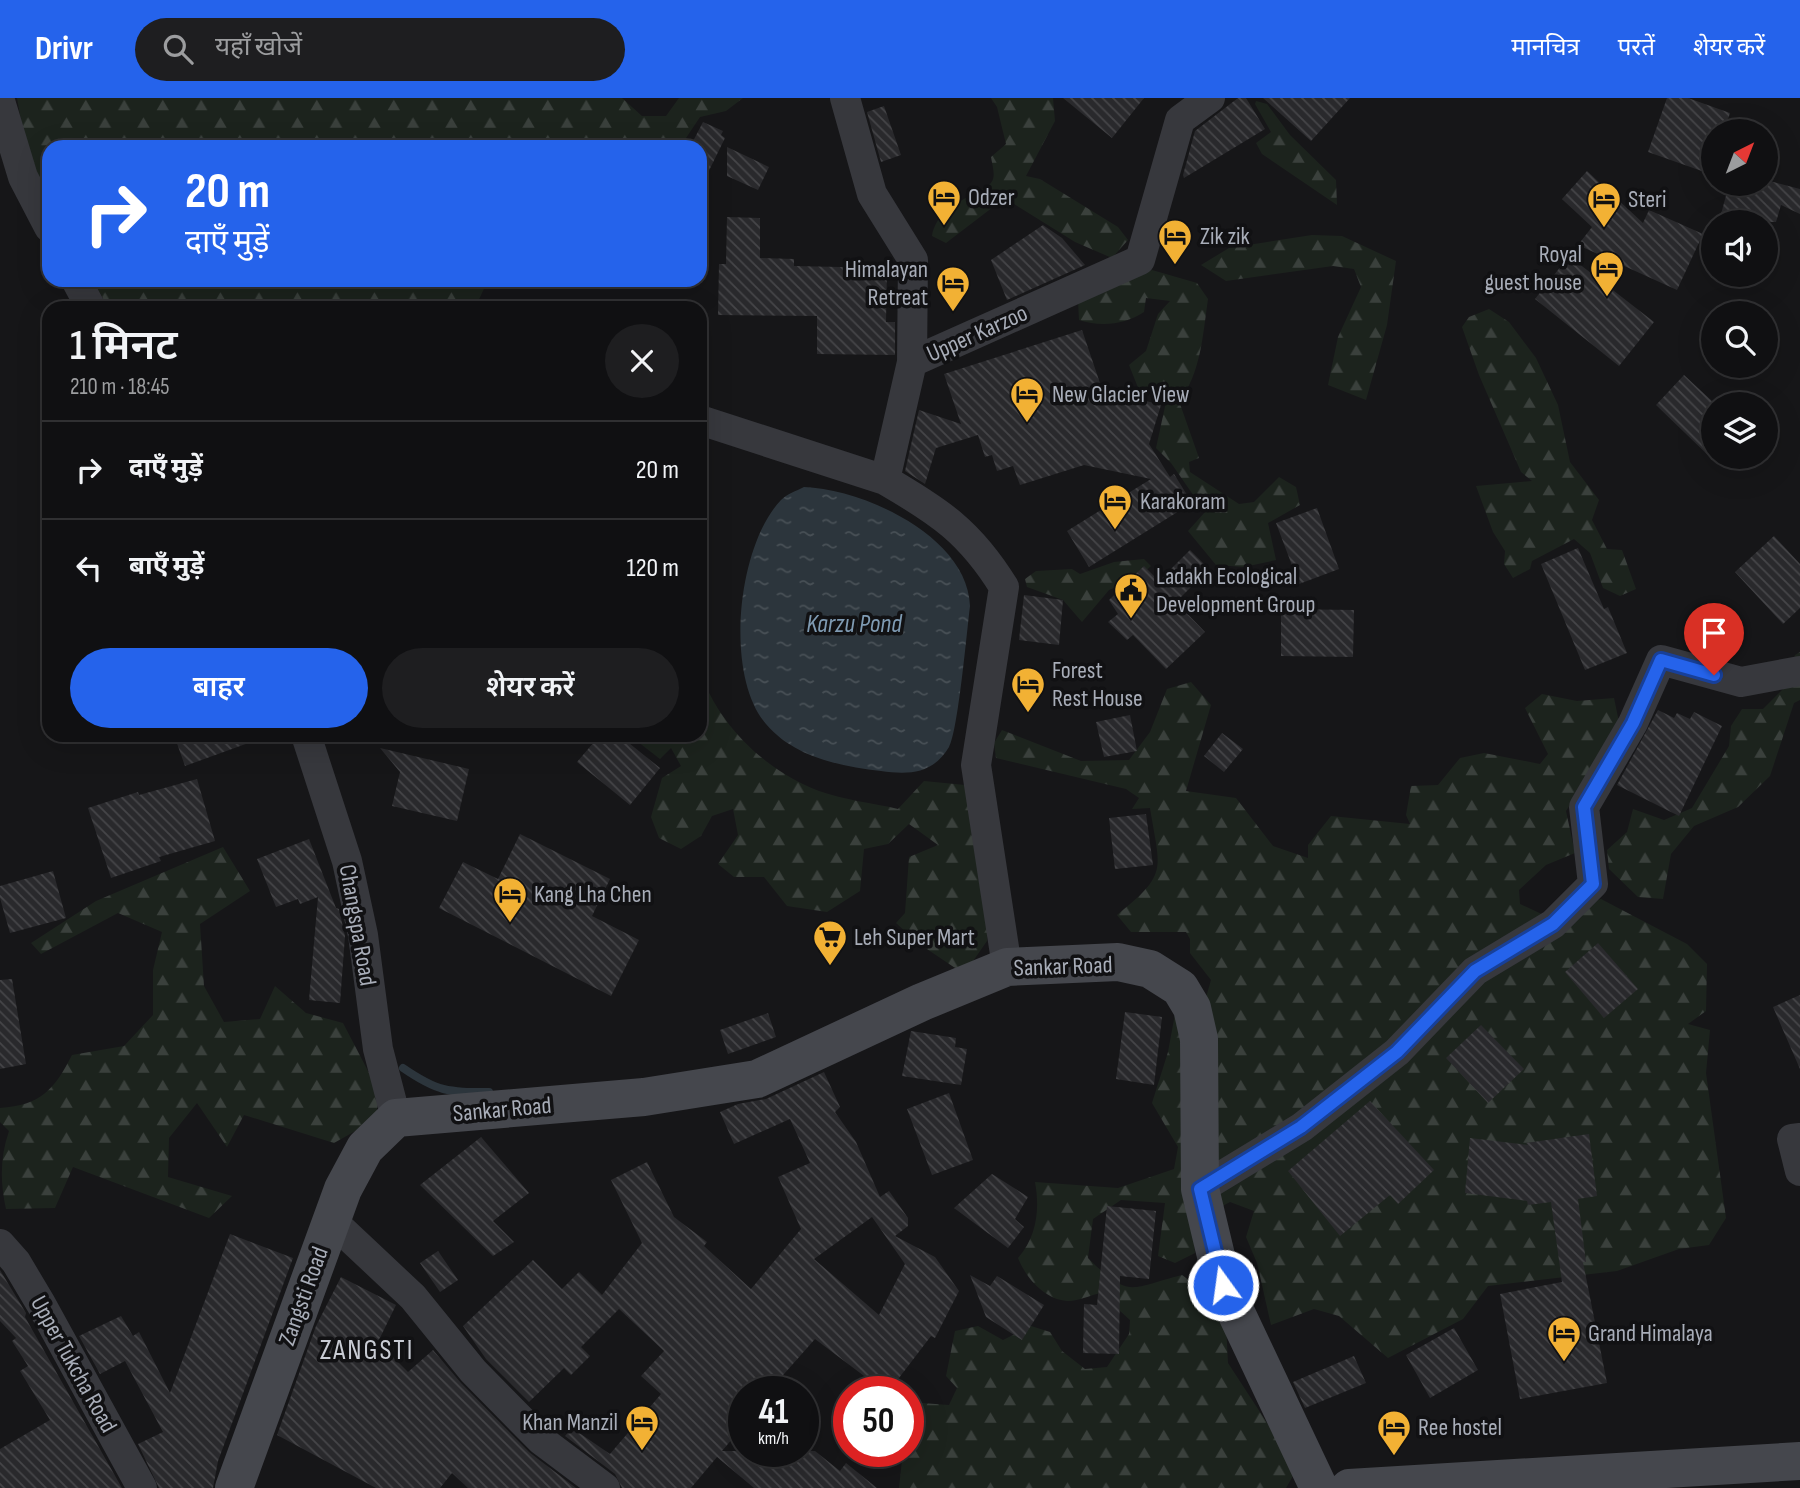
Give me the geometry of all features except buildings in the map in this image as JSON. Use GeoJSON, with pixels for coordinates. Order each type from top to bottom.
{"type":"FeatureCollection","features":[{"type":"Feature","properties":{"kind":"main road","name":"Sankar Road"},"geometry":{"type":"LineString","coordinates":[[396,1118],[644,1097],[757,1079],[922,1002],[1007,967],[1118,962],[1150,969],[1180,988],[1192,1008],[1199,1039],[1200,1189],[1223,1285],[1319,1488]]}},
{"type":"Feature","properties":{"kind":"main road","name":"Zangsti Road"},"geometry":{"type":"LineString","coordinates":[[234,1488],[330,1219],[365,1148],[396,1118]]}},
{"type":"Feature","properties":{"kind":"main road"},"geometry":{"type":"LineString","coordinates":[[1349,1488],[1800,1461]]}},
{"type":"Feature","properties":{"kind":"street"},"geometry":{"type":"LineString","coordinates":[[845,98],[872,194],[913,260],[912,362]]}},
{"type":"Feature","properties":{"kind":"street","name":"Upper Karzoo"},"geometry":{"type":"LineString","coordinates":[[885,480],[912,362],[1140,260],[1180,120],[1210,98]]}},
{"type":"Feature","properties":{"kind":"street"},"geometry":{"type":"LineString","coordinates":[[0,101],[23,177],[42,214]]}},
{"type":"Feature","properties":{"kind":"street"},"geometry":{"type":"LineString","coordinates":[[707,422],[885,480],[939,511],[983,552],[1004,587],[976,765],[1007,967]]}},
{"type":"Feature","properties":{"kind":"street"},"geometry":{"type":"LineString","coordinates":[[1200,1189],[1301,1127],[1397,1052],[1475,971],[1553,924],[1593,884],[1584,807],[1633,723],[1661,660],[1741,682],[1800,671]]}},
{"type":"Feature","properties":{"kind":"street","name":"Changspa Road"},"geometry":{"type":"LineString","coordinates":[[308,742],[347,860],[363,936],[378,1049],[396,1118]]}},
{"type":"Feature","properties":{"kind":"street"},"geometry":{"type":"LineString","coordinates":[[1800,1138],[1792,1139],[1800,1171]]}},
{"type":"Feature","properties":{"kind":"street"},"geometry":{"type":"LineString","coordinates":[[330,1219],[413,1297],[473,1371],[541,1440],[605,1488]]}},
{"type":"Feature","properties":{"kind":"street","name":"Upper Tukcha Road"},"geometry":{"type":"LineString","coordinates":[[0,1244],[16,1262],[41,1304],[142,1488]]}},
{"type":"Feature","properties":{"kind":"green space"},"geometry":{"type":"Polygon","coordinates":[[[17,98],[622,98],[642,116],[666,116],[679,98],[743,98],[726,111],[700,117],[685,140],[42,140],[42,185],[28,160],[17,98]]]}},
{"type":"Feature","properties":{"kind":"green space"},"geometry":{"type":"Polygon","coordinates":[[[991,98],[1053,98],[1055,121],[1026,176],[1040,179],[1118,227],[1128,240],[1112,258],[1075,242],[1014,204],[997,204],[946,243],[932,236],[936,223],[944,213],[983,189],[993,179],[991,157],[1006,144],[997,107],[991,98]]]}},
{"type":"Feature","properties":{"kind":"green space"},"geometry":{"type":"Polygon","coordinates":[[[1256,101],[1267,104],[1290,135],[1336,180],[1337,205],[1262,154],[1256,143],[1271,132],[1255,104],[1256,101]]]}},
{"type":"Feature","properties":{"kind":"green space"},"geometry":{"type":"Polygon","coordinates":[[[1312,235],[1342,236],[1396,261],[1387,325],[1366,400],[1328,385],[1338,337],[1361,287],[1354,269],[1333,266],[1226,281],[1201,265],[1229,248],[1312,235]]]}},
{"type":"Feature","properties":{"kind":"green space"},"geometry":{"type":"Polygon","coordinates":[[[1152,270],[1197,283],[1208,299],[1197,366],[1179,401],[1199,458],[1189,462],[1190,472],[1239,504],[1254,502],[1279,477],[1296,487],[1300,505],[1268,523],[1276,560],[1244,567],[1216,565],[1188,531],[1205,512],[1171,463],[1156,448],[1166,402],[1139,390],[1129,365],[1146,351],[1158,314],[1170,301],[1146,298],[1144,312],[1121,322],[1095,324],[1079,320],[1078,300],[1093,291],[1152,270]]]}},
{"type":"Feature","properties":{"kind":"green space"},"geometry":{"type":"Polygon","coordinates":[[[97,287],[485,287],[478,301],[104,301],[97,287]]]}},
{"type":"Feature","properties":{"kind":"green space"},"geometry":{"type":"Polygon","coordinates":[[[1489,309],[1509,322],[1536,358],[1558,405],[1570,462],[1599,500],[1592,520],[1607,549],[1622,550],[1636,589],[1620,596],[1603,588],[1590,553],[1574,539],[1532,561],[1530,569],[1513,578],[1504,564],[1505,551],[1493,532],[1476,486],[1532,481],[1521,472],[1479,375],[1462,327],[1469,317],[1489,309]]]}},
{"type":"Feature","properties":{"kind":"green space"},"geometry":{"type":"Polygon","coordinates":[[[1144,559],[1151,566],[1138,578],[1109,590],[1082,622],[1063,600],[1027,587],[1025,579],[1036,571],[1072,569],[1080,574],[1114,562],[1144,559]]]}},
{"type":"Feature","properties":{"kind":"green space"},"geometry":{"type":"Polygon","coordinates":[[[1800,652],[1800,700],[1794,703],[1770,776],[1738,807],[1694,826],[1671,854],[1663,899],[1638,897],[1609,869],[1607,850],[1627,832],[1633,809],[1664,820],[1692,808],[1729,746],[1731,726],[1742,709],[1763,709],[1785,687],[1795,655],[1800,652]]]}},
{"type":"Feature","properties":{"kind":"green space"},"geometry":{"type":"Polygon","coordinates":[[[1191,682],[1211,705],[1186,791],[1236,798],[1273,846],[1308,858],[1308,845],[1331,816],[1410,824],[1406,815],[1411,786],[1438,785],[1460,758],[1484,753],[1540,764],[1548,754],[1525,708],[1542,694],[1577,701],[1614,698],[1620,727],[1566,811],[1575,853],[1546,865],[1519,890],[1520,904],[1548,917],[1601,899],[1687,944],[1707,964],[1706,1011],[1688,1024],[1710,1030],[1706,1073],[1726,1218],[1709,1245],[1679,1249],[1617,1271],[1488,1286],[1463,1319],[1388,1358],[1339,1316],[1314,1309],[1271,1325],[1257,1263],[1246,1237],[1254,1211],[1230,1202],[1192,1222],[1195,1253],[1175,1263],[1158,1256],[1165,1203],[1121,1200],[1093,1219],[1088,1258],[1122,1285],[1140,1286],[1182,1275],[1211,1296],[1226,1324],[1228,1363],[1297,1469],[1286,1488],[899,1488],[901,1467],[924,1467],[924,1403],[949,1405],[957,1388],[946,1376],[955,1331],[978,1326],[1003,1340],[1031,1326],[1050,1332],[1062,1351],[1085,1369],[1107,1367],[1129,1334],[1130,1320],[1100,1293],[1075,1300],[1059,1299],[1043,1292],[1026,1273],[1018,1258],[1029,1241],[1036,1222],[1035,1182],[1118,1188],[1174,1169],[1178,1147],[1152,1103],[1168,1052],[1175,1014],[1205,1001],[1211,980],[1190,953],[1190,939],[1186,932],[1131,932],[1117,915],[1146,889],[1157,869],[1158,858],[1150,808],[1132,809],[1139,798],[1126,789],[996,758],[994,743],[1002,730],[1081,761],[1129,760],[1150,732],[1167,689],[1191,682]]]}},
{"type":"Feature","properties":{"kind":"green space"},"geometry":{"type":"Polygon","coordinates":[[[707,688],[719,710],[746,744],[781,771],[819,791],[898,809],[924,781],[965,785],[988,908],[987,941],[964,974],[918,943],[896,923],[905,913],[909,857],[938,845],[909,824],[888,844],[864,849],[860,891],[827,912],[787,906],[764,877],[734,877],[718,864],[738,835],[733,809],[712,816],[701,836],[681,849],[659,838],[651,817],[662,778],[681,766],[671,748],[660,759],[638,742],[707,742],[707,688]]]}},
{"type":"Feature","properties":{"kind":"green space"},"geometry":{"type":"Polygon","coordinates":[[[223,847],[250,891],[200,924],[204,986],[224,1022],[260,1019],[275,986],[306,1013],[343,1023],[380,1094],[375,1120],[334,1143],[244,1115],[227,1147],[197,1103],[169,1138],[168,1177],[232,1196],[209,1218],[73,1167],[55,1208],[6,1209],[2,1170],[9,1131],[0,1122],[0,1108],[26,1103],[45,1094],[59,1078],[72,1055],[124,1046],[153,1015],[153,970],[162,932],[118,913],[41,954],[31,943],[96,901],[223,847]]]}},
{"type":"Feature","properties":{"kind":"water","name":"Karzu Pond"},"geometry":{"type":"Polygon","coordinates":[[[804,487],[855,497],[909,521],[952,559],[965,581],[970,606],[956,722],[949,747],[936,763],[928,768],[911,772],[891,772],[818,758],[790,745],[777,735],[766,724],[753,702],[744,675],[741,644],[741,611],[746,578],[754,548],[766,521],[781,500],[804,487]]]}},
{"type":"Feature","properties":{"kind":"waterway"},"geometry":{"type":"LineString","coordinates":[[403,1068],[425,1082],[443,1089],[489,1092]]}},
{"type":"Feature","properties":{"kind":"place","name":"Odzer"},"geometry":{"type":"Point","coordinates":[944,227]}},
{"type":"Feature","properties":{"kind":"place","name":"Steri"},"geometry":{"type":"Point","coordinates":[1604,229]}},
{"type":"Feature","properties":{"kind":"place","name":"Zik zik"},"geometry":{"type":"Point","coordinates":[1175,266]}},
{"type":"Feature","properties":{"kind":"place","name":"Royal guest house"},"geometry":{"type":"Point","coordinates":[1607,298]}},
{"type":"Feature","properties":{"kind":"place","name":"Himalayan Retreat"},"geometry":{"type":"Point","coordinates":[953,313]}},
{"type":"Feature","properties":{"kind":"place","name":"New Glacier View"},"geometry":{"type":"Point","coordinates":[1027,424]}},
{"type":"Feature","properties":{"kind":"place","name":"Karakoram"},"geometry":{"type":"Point","coordinates":[1115,531]}},
{"type":"Feature","properties":{"kind":"place","name":"Ladakh Ecological Development Group"},"geometry":{"type":"Point","coordinates":[1131,620]}},
{"type":"Feature","properties":{"kind":"place","name":"Forest Rest House"},"geometry":{"type":"Point","coordinates":[1028,714]}},
{"type":"Feature","properties":{"kind":"place","name":"Kang Lha Chen"},"geometry":{"type":"Point","coordinates":[510,924]}},
{"type":"Feature","properties":{"kind":"place","name":"Leh Super Mart"},"geometry":{"type":"Point","coordinates":[830,967]}},
{"type":"Feature","properties":{"kind":"place","name":"Grand Himalaya"},"geometry":{"type":"Point","coordinates":[1564,1363]}},
{"type":"Feature","properties":{"kind":"place","name":"Khan Manzil"},"geometry":{"type":"Point","coordinates":[642,1452]}},
{"type":"Feature","properties":{"kind":"place","name":"Ree hostel"},"geometry":{"type":"Point","coordinates":[1394,1457]}},
{"type":"Feature","properties":{"kind":"district","name":"ZANGSTI"},"geometry":{"type":"Point","coordinates":[367,1349]}},
{"type":"Feature","properties":{"kind":"route"},"geometry":{"type":"LineString","coordinates":[[1223,1285],[1200,1189],[1301,1127],[1397,1052],[1475,971],[1553,924],[1593,884],[1584,807],[1633,723],[1661,660],[1714,675]]}}]}
